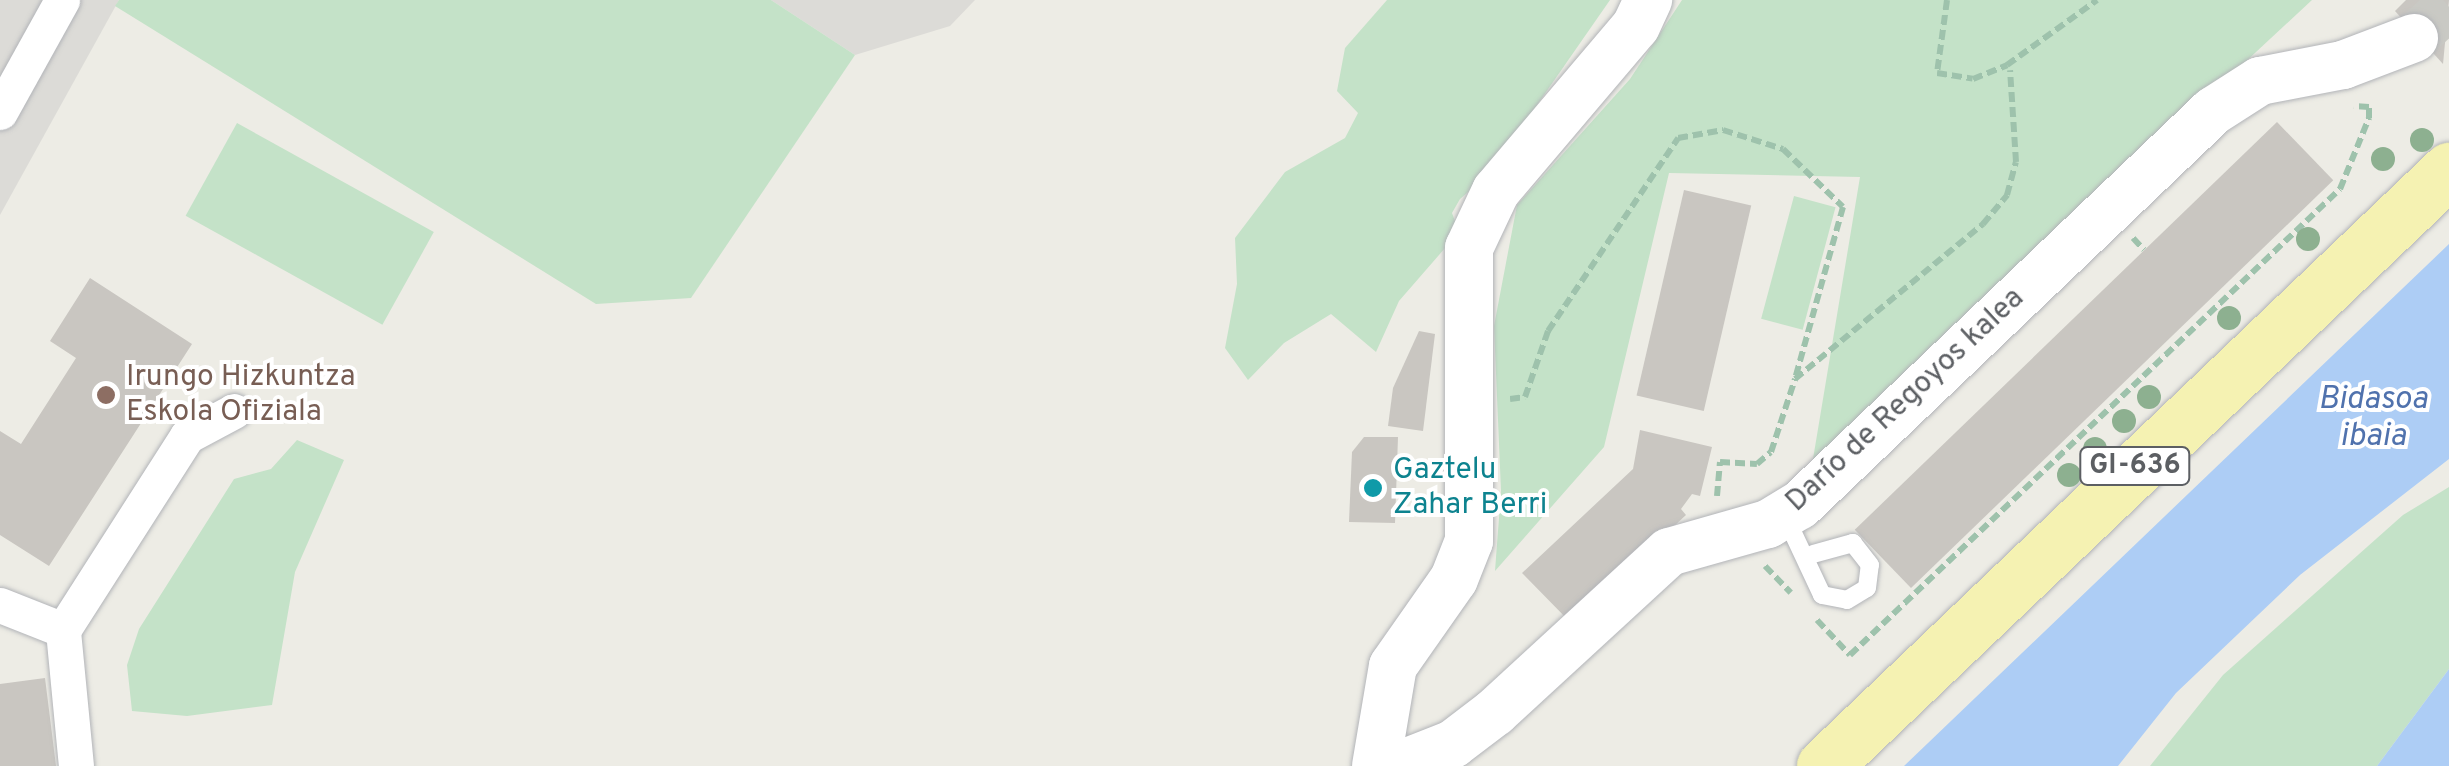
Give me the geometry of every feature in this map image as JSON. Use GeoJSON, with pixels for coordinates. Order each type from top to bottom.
{"type":"FeatureCollection","features":[{"type":"Feature","properties":{"kind":"main road","name":"GI-636"},"geometry":{"type":"LineString","coordinates":[[1824,766],[2449,170]]}},
{"type":"Feature","properties":{"kind":"street"},"geometry":{"type":"LineString","coordinates":[[0,112],[62,0]]}},
{"type":"Feature","properties":{"kind":"street"},"geometry":{"type":"LineString","coordinates":[[1376,766],[1393,666],[1465,560],[1474,404],[1470,248],[1496,191],[1636,26],[1648,0]]}},
{"type":"Feature","properties":{"kind":"street","name":"Darío de Regoyos kalea"},"geometry":{"type":"LineString","coordinates":[[1397,766],[1453,744],[1495,712],[1669,552],[1785,516],[2213,111],[2260,81],[2343,65],[2414,38]]}},
{"type":"Feature","properties":{"kind":"street"},"geometry":{"type":"LineString","coordinates":[[76,766],[63,630],[187,436],[234,411]]}},
{"type":"Feature","properties":{"kind":"street"},"geometry":{"type":"LineString","coordinates":[[0,605],[63,630]]}},
{"type":"Feature","properties":{"kind":"lane"},"geometry":{"type":"LineString","coordinates":[[1785,516],[1822,596],[1847,600],[1866,588],[1870,565],[1852,543],[1812,554]]}},
{"type":"Feature","properties":{"kind":"path"},"geometry":{"type":"LineString","coordinates":[[1948,0],[1937,73],[1973,79],[2007,65],[2097,0]]}},
{"type":"Feature","properties":{"kind":"path"},"geometry":{"type":"LineString","coordinates":[[1795,379],[1983,224],[2007,195],[2016,162],[2010,70]]}},
{"type":"Feature","properties":{"kind":"path"},"geometry":{"type":"LineString","coordinates":[[1850,655],[2340,189],[2369,107],[2336,105]]}},
{"type":"Feature","properties":{"kind":"path"},"geometry":{"type":"LineString","coordinates":[[1474,404],[1526,397],[1548,330],[1678,138],[1723,130],[1783,149],[1844,207],[1771,452],[1757,464],[1720,462],[1716,536]]}},
{"type":"Feature","properties":{"kind":"path"},"geometry":{"type":"LineString","coordinates":[[2200,308],[2207,315]]}},
{"type":"Feature","properties":{"kind":"shaded area"},"geometry":{"type":"Polygon","coordinates":[[[0,0],[119,0],[0,215],[0,0]]]}},
{"type":"Feature","properties":{"kind":"shaded area"},"geometry":{"type":"Polygon","coordinates":[[[771,0],[975,0],[950,26],[855,55],[771,0]]]}},
{"type":"Feature","properties":{"kind":"green space"},"geometry":{"type":"Polygon","coordinates":[[[119,0],[771,0],[855,55],[691,298],[596,304],[115,6],[119,0]]]}},
{"type":"Feature","properties":{"kind":"green space"},"geometry":{"type":"Polygon","coordinates":[[[1387,0],[1610,0],[1489,174],[1460,199],[1452,213],[1459,232],[1399,301],[1376,352],[1331,314],[1284,343],[1248,380],[1225,348],[1237,284],[1235,238],[1285,172],[1345,138],[1358,113],[1337,91],[1345,48],[1387,0]]]}},
{"type":"Feature","properties":{"kind":"green space"},"geometry":{"type":"Polygon","coordinates":[[[1682,0],[2312,0],[1812,465],[1860,177],[1669,173],[1604,447],[1495,571],[1501,491],[1494,326],[1517,205],[1630,79],[1682,0]]]}},
{"type":"Feature","properties":{"kind":"green space"},"geometry":{"type":"Polygon","coordinates":[[[237,123],[434,232],[382,325],[186,216],[237,123]]]}},
{"type":"Feature","properties":{"kind":"green space"},"geometry":{"type":"Polygon","coordinates":[[[1794,196],[1836,207],[1803,330],[1761,319],[1794,196]]]}},
{"type":"Feature","properties":{"kind":"green space"},"geometry":{"type":"Polygon","coordinates":[[[297,440],[344,460],[295,572],[272,705],[187,716],[132,711],[127,665],[139,629],[234,479],[271,469],[297,440]]]}},
{"type":"Feature","properties":{"kind":"green space"},"geometry":{"type":"Polygon","coordinates":[[[2449,487],[2449,669],[2377,766],[2150,766],[2223,675],[2403,515],[2449,487]]]}},
{"type":"Feature","properties":{"kind":"water","name":"Bidasoa ibaia"},"geometry":{"type":"Polygon","coordinates":[[[2449,244],[2449,459],[2300,575],[2176,693],[2118,766],[1904,766],[2449,244]]]}},
{"type":"Feature","properties":{"kind":"water"},"geometry":{"type":"Polygon","coordinates":[[[2449,669],[2449,766],[2377,766],[2449,669]]]}},
{"type":"Feature","properties":{"kind":"building"},"geometry":{"type":"Polygon","coordinates":[[[2406,0],[2449,0],[2443,64],[2395,11],[2406,0]]]}},
{"type":"Feature","properties":{"kind":"building"},"geometry":{"type":"Polygon","coordinates":[[[2277,122],[2333,180],[1911,588],[1855,530],[2277,122]]]}},
{"type":"Feature","properties":{"kind":"building"},"geometry":{"type":"Polygon","coordinates":[[[1684,190],[1751,206],[1704,411],[1637,396],[1684,190]]]}},
{"type":"Feature","properties":{"kind":"building","name":"Irungo Hizkuntza Eskola Ofiziala"},"geometry":{"type":"Polygon","coordinates":[[[90,278],[192,344],[49,566],[0,535],[0,431],[21,444],[76,358],[50,341],[90,278]]]}},
{"type":"Feature","properties":{"kind":"building"},"geometry":{"type":"Polygon","coordinates":[[[1419,331],[1435,334],[1423,431],[1388,426],[1393,388],[1419,331]]]}},
{"type":"Feature","properties":{"kind":"building"},"geometry":{"type":"Polygon","coordinates":[[[1640,430],[1712,447],[1700,496],[1692,494],[1681,509],[1686,515],[1570,622],[1522,573],[1633,469],[1640,430]]]}},
{"type":"Feature","properties":{"kind":"building","name":"Gaztelu Zahar Berri"},"geometry":{"type":"Polygon","coordinates":[[[1364,437],[1398,437],[1395,523],[1349,522],[1352,452],[1364,437]]]}},
{"type":"Feature","properties":{"kind":"building"},"geometry":{"type":"Polygon","coordinates":[[[45,678],[56,766],[0,766],[0,684],[45,678]]]}},
{"type":"Feature","properties":{"kind":"tunnel"},"geometry":{"type":"LineString","coordinates":[[2414,38],[2449,6]]}},
{"type":"Feature","properties":{"kind":"place","name":"Irungo Hizkuntza Eskola Ofiziala"},"geometry":{"type":"Point","coordinates":[106,395]}},
{"type":"Feature","properties":{"kind":"place","name":"Gaztelu Zahar Berri"},"geometry":{"type":"Point","coordinates":[1373,488]}}]}
